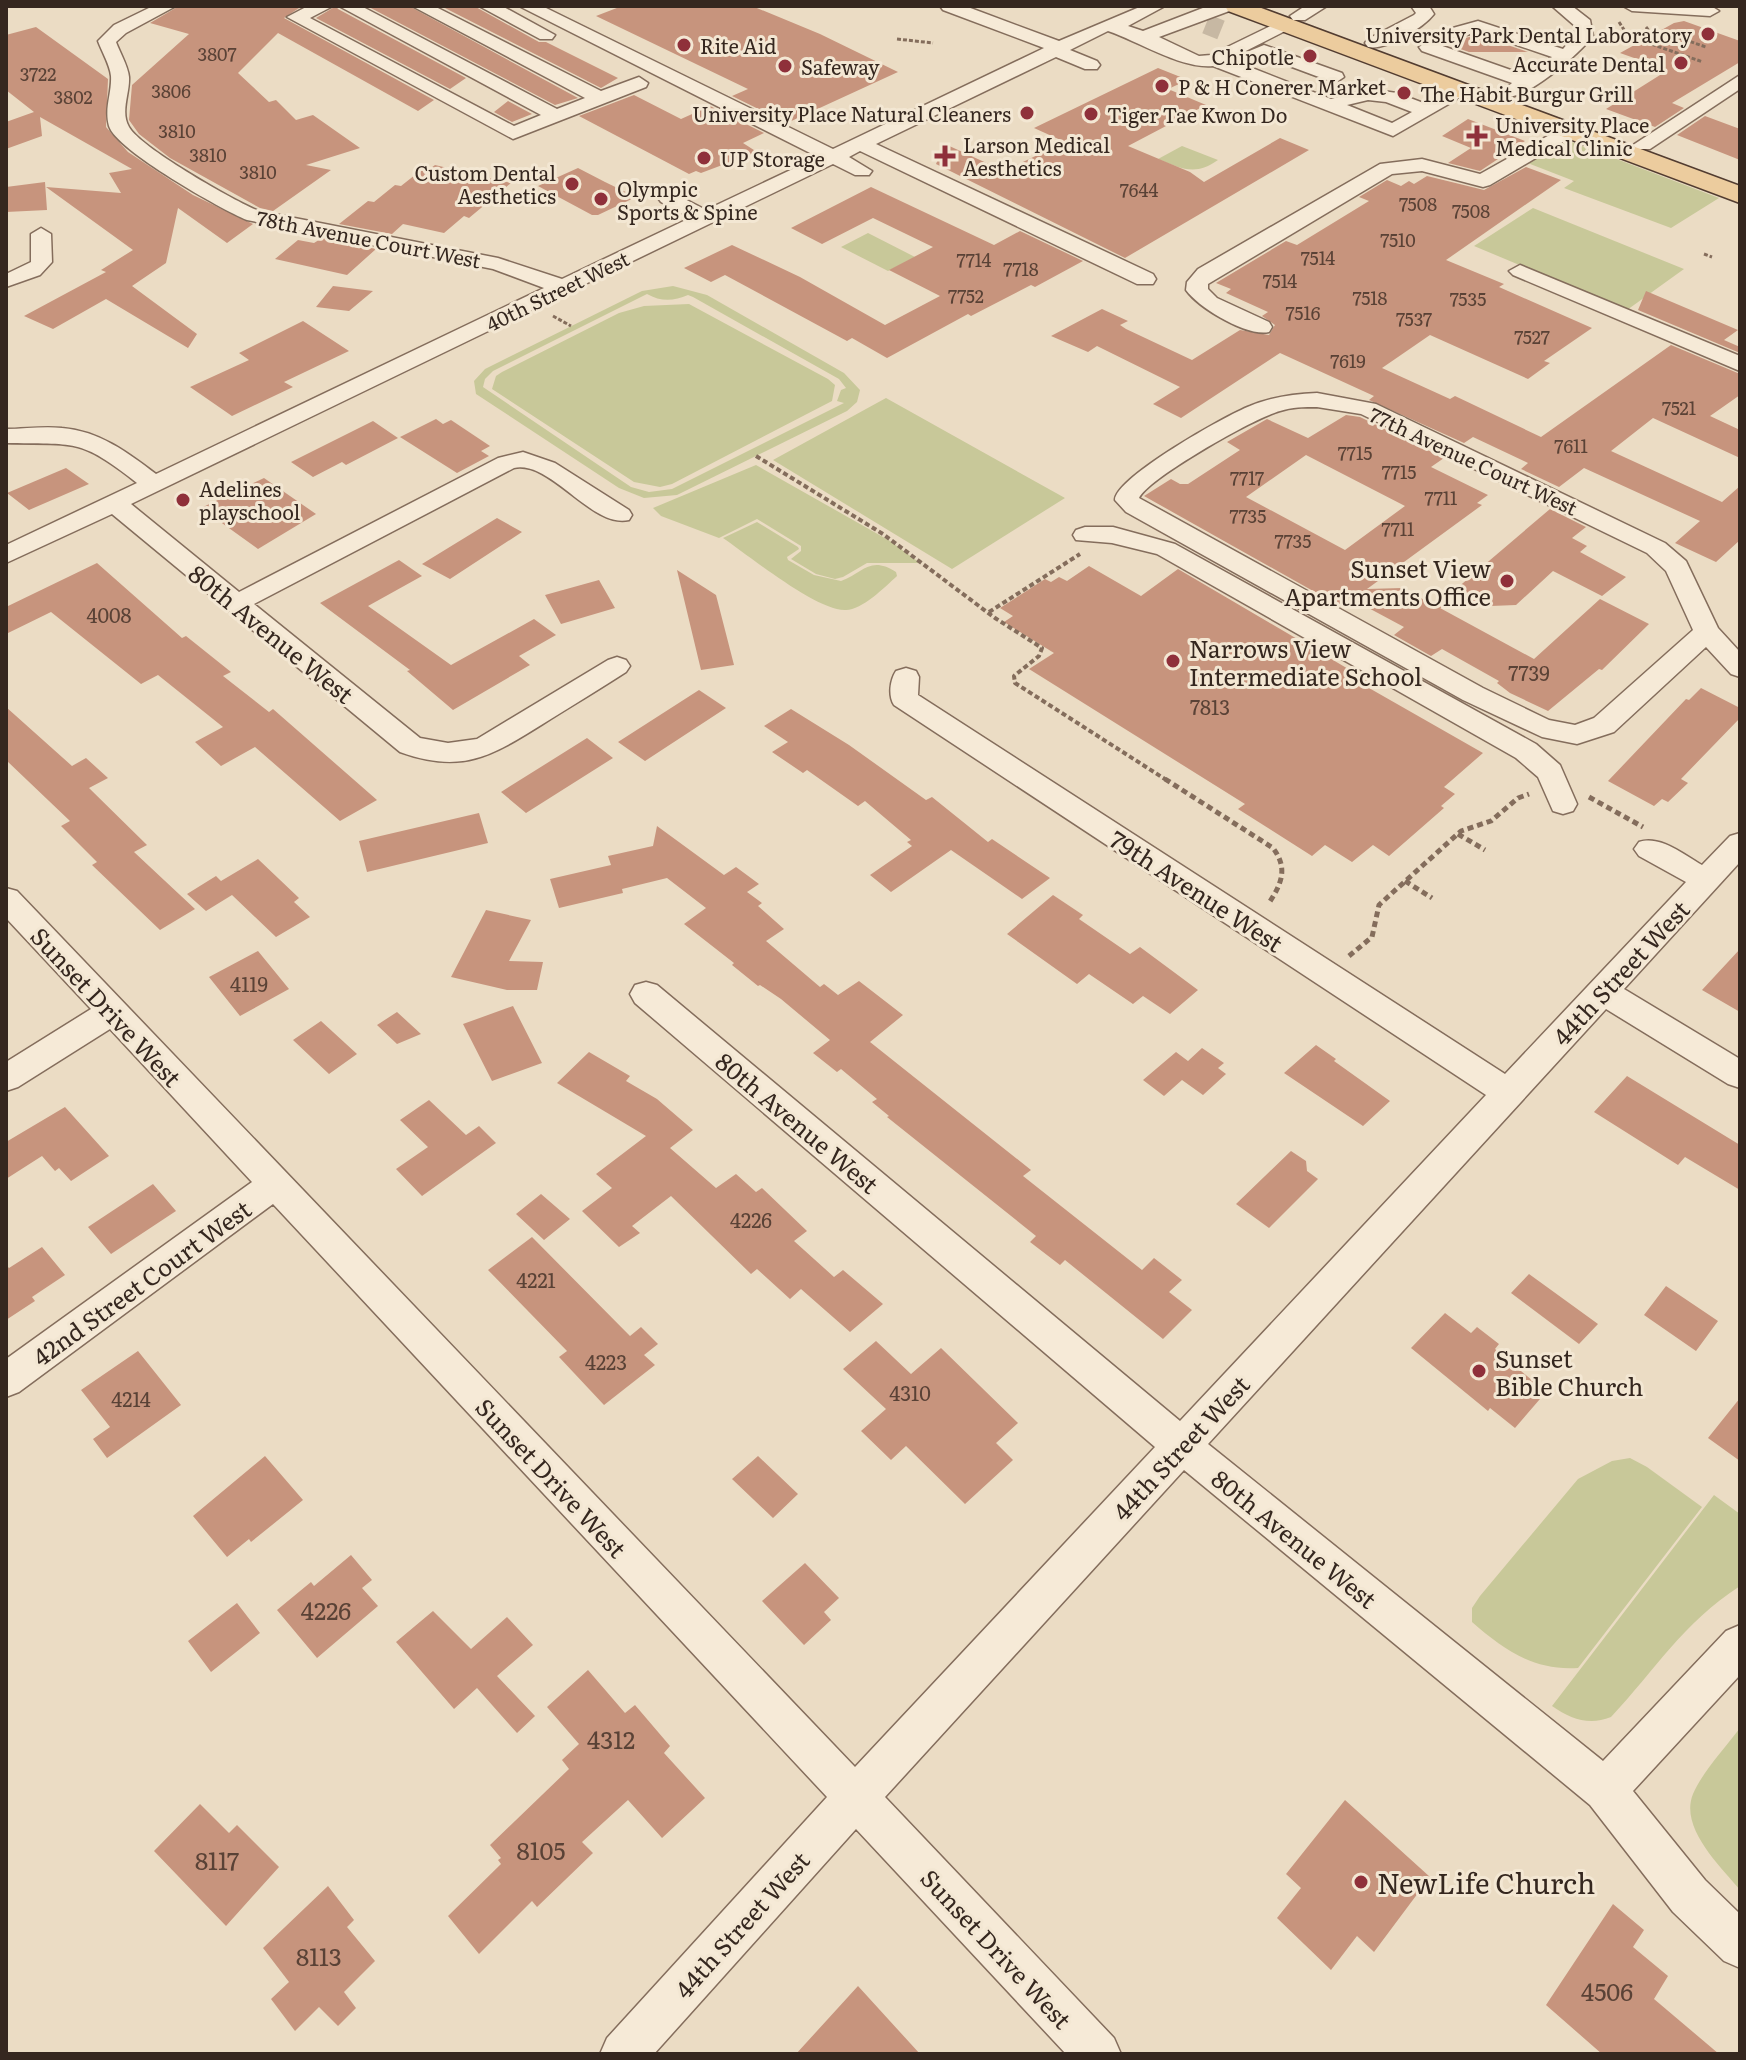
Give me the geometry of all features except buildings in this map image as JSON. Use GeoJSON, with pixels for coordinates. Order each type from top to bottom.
{"type":"FeatureCollection","features":[{"type":"Feature","properties":{"kind":"main road"},"geometry":{"type":"LineString","coordinates":[[1236,6],[1294,13],[1464,90],[1740,195]]}},
{"type":"Feature","properties":{"kind":"main road"},"geometry":{"type":"LineString","coordinates":[[1373,50],[1419,51],[1518,88],[1643,145],[1740,182]]}},
{"type":"Feature","properties":{"kind":"street","name":"78th Avenue Court West"},"geometry":{"type":"LineString","coordinates":[[167,6],[120,29],[107,41],[120,76],[117,124],[142,149],[214,197],[254,216],[486,261],[563,287]]}},
{"type":"Feature","properties":{"kind":"street"},"geometry":{"type":"LineString","coordinates":[[324,6],[296,17],[513,133],[639,83]]}},
{"type":"Feature","properties":{"kind":"street"},"geometry":{"type":"LineString","coordinates":[[348,6],[556,116]]}},
{"type":"Feature","properties":{"kind":"street"},"geometry":{"type":"LineString","coordinates":[[421,6],[600,98]]}},
{"type":"Feature","properties":{"kind":"street"},"geometry":{"type":"LineString","coordinates":[[488,6],[526,15],[658,70],[862,171]]}},
{"type":"Feature","properties":{"kind":"street"},"geometry":{"type":"LineString","coordinates":[[949,6],[1091,65]]}},
{"type":"Feature","properties":{"kind":"street"},"geometry":{"type":"LineString","coordinates":[[1103,6],[1127,15],[1187,18],[1206,24]]}},
{"type":"Feature","properties":{"kind":"street"},"geometry":{"type":"LineString","coordinates":[[1144,37],[1187,18],[1226,6]]}},
{"type":"Feature","properties":{"kind":"street"},"geometry":{"type":"LineString","coordinates":[[1302,95],[1335,77],[1420,19],[1425,14],[1420,6]]}},
{"type":"Feature","properties":{"kind":"street"},"geometry":{"type":"LineString","coordinates":[[1518,88],[1566,56],[1580,42],[1585,31],[1580,19],[1565,6]]}},
{"type":"Feature","properties":{"kind":"street"},"geometry":{"type":"LineString","coordinates":[[1632,6],[1710,11]]}},
{"type":"Feature","properties":{"kind":"street"},"geometry":{"type":"LineString","coordinates":[[1223,64],[1294,13]]}},
{"type":"Feature","properties":{"kind":"street"},"geometry":{"type":"LineString","coordinates":[[399,72],[485,39],[526,15]]}},
{"type":"Feature","properties":{"kind":"street"},"geometry":{"type":"LineString","coordinates":[[526,15],[659,94]]}},
{"type":"Feature","properties":{"kind":"street","name":"40th Street West"},"geometry":{"type":"LineString","coordinates":[[6,555],[1127,15]]}},
{"type":"Feature","properties":{"kind":"street"},"geometry":{"type":"LineString","coordinates":[[1127,15],[1144,37],[1197,62],[1223,64],[1393,130],[1464,90]]}},
{"type":"Feature","properties":{"kind":"street"},"geometry":{"type":"LineString","coordinates":[[1127,15],[1201,75]]}},
{"type":"Feature","properties":{"kind":"street"},"geometry":{"type":"LineString","coordinates":[[1419,51],[1462,28],[1478,26],[1566,56]]}},
{"type":"Feature","properties":{"kind":"street"},"geometry":{"type":"LineString","coordinates":[[613,31],[652,49],[658,70]]}},
{"type":"Feature","properties":{"kind":"street"},"geometry":{"type":"LineString","coordinates":[[1231,34],[1251,41]]}},
{"type":"Feature","properties":{"kind":"street"},"geometry":{"type":"LineString","coordinates":[[1223,64],[1264,50],[1335,77]]}},
{"type":"Feature","properties":{"kind":"street"},"geometry":{"type":"LineString","coordinates":[[658,70],[711,78],[740,93]]}},
{"type":"Feature","properties":{"kind":"street"},"geometry":{"type":"LineString","coordinates":[[1643,145],[1740,81]]}},
{"type":"Feature","properties":{"kind":"street"},"geometry":{"type":"LineString","coordinates":[[1331,106],[1364,93],[1383,94],[1427,111]]}},
{"type":"Feature","properties":{"kind":"street"},"geometry":{"type":"LineString","coordinates":[[1711,100],[1740,110]]}},
{"type":"Feature","properties":{"kind":"street"},"geometry":{"type":"LineString","coordinates":[[931,110],[955,121]]}},
{"type":"Feature","properties":{"kind":"street"},"geometry":{"type":"LineString","coordinates":[[1261,327],[1205,301],[1197,290],[1198,282],[1206,274],[1387,168],[1422,165],[1483,181],[1571,129]]}},
{"type":"Feature","properties":{"kind":"street"},"geometry":{"type":"LineString","coordinates":[[861,144],[1145,279]]}},
{"type":"Feature","properties":{"kind":"street"},"geometry":{"type":"LineString","coordinates":[[668,198],[706,218]]}},
{"type":"Feature","properties":{"kind":"street"},"geometry":{"type":"LineString","coordinates":[[6,281],[38,268],[42,263],[45,257],[41,234]]}},
{"type":"Feature","properties":{"kind":"street"},"geometry":{"type":"LineString","coordinates":[[1520,271],[1740,364]]}},
{"type":"Feature","properties":{"kind":"street","name":"77th Avenue Court West"},"geometry":{"type":"LineString","coordinates":[[1707,632],[1598,729],[1577,735],[1562,734],[1473,694],[1135,507],[1127,500],[1127,493],[1140,481],[1260,408],[1296,400],[1357,406],[1381,414],[1656,548],[1677,567],[1707,632],[1740,668]]}},
{"type":"Feature","properties":{"kind":"street"},"geometry":{"type":"LineString","coordinates":[[6,436],[79,437],[113,453],[154,484]]}},
{"type":"Feature","properties":{"kind":"street"},"geometry":{"type":"LineString","coordinates":[[235,604],[506,463],[523,459],[547,468],[620,515]]}},
{"type":"Feature","properties":{"kind":"street","name":"80th Avenue West"},"geometry":{"type":"LineString","coordinates":[[114,503],[410,745],[436,753],[466,752],[487,746],[617,666]]}},
{"type":"Feature","properties":{"kind":"street"},"geometry":{"type":"LineString","coordinates":[[1097,535],[1142,540],[1166,549],[1512,743],[1543,764],[1561,796]]}},
{"type":"Feature","properties":{"kind":"street","name":"79th Avenue West"},"geometry":{"type":"LineString","coordinates":[[906,677],[904,699],[1508,1093]]}},
{"type":"Feature","properties":{"kind":"street"},"geometry":{"type":"LineString","coordinates":[[1648,839],[1706,880]]}},
{"type":"Feature","properties":{"kind":"street","name":"44th Street West"},"geometry":{"type":"LineString","coordinates":[[623,2054],[855,1798],[1740,843]]}},
{"type":"Feature","properties":{"kind":"street","name":"Sunset Drive West"},"geometry":{"type":"LineString","coordinates":[[6,899],[1098,2054]]}},
{"type":"Feature","properties":{"kind":"street"},"geometry":{"type":"LineString","coordinates":[[1602,991],[1740,1075]]}},
{"type":"Feature","properties":{"kind":"street","name":"80th Avenue West"},"geometry":{"type":"LineString","coordinates":[[646,994],[1181,1445],[1605,1790],[1689,1896],[1740,1945]]}},
{"type":"Feature","properties":{"kind":"street"},"geometry":{"type":"LineString","coordinates":[[6,1078],[112,1012]]}},
{"type":"Feature","properties":{"kind":"street","name":"42nd Street Court West"},"geometry":{"type":"LineString","coordinates":[[6,1380],[275,1184]]}},
{"type":"Feature","properties":{"kind":"street"},"geometry":{"type":"LineString","coordinates":[[1605,1790],[1740,1645]]}},
{"type":"Feature","properties":{"kind":"path"},"geometry":{"type":"LineString","coordinates":[[1619,22],[1628,36],[1703,62]]}},
{"type":"Feature","properties":{"kind":"path"},"geometry":{"type":"LineString","coordinates":[[1650,32],[1671,35],[1706,47]]}},
{"type":"Feature","properties":{"kind":"path"},"geometry":{"type":"LineString","coordinates":[[897,39],[933,43]]}},
{"type":"Feature","properties":{"kind":"path"},"geometry":{"type":"LineString","coordinates":[[1650,44],[1663,44]]}},
{"type":"Feature","properties":{"kind":"path"},"geometry":{"type":"LineString","coordinates":[[1704,254],[1712,257]]}},
{"type":"Feature","properties":{"kind":"path"},"geometry":{"type":"LineString","coordinates":[[559,320],[571,326]]}},
{"type":"Feature","properties":{"kind":"path"},"geometry":{"type":"LineString","coordinates":[[756,456],[883,534],[1042,648],[1039,656],[1014,676],[1015,683],[1273,848],[1284,863],[1285,879],[1269,903]]}},
{"type":"Feature","properties":{"kind":"path"},"geometry":{"type":"LineString","coordinates":[[989,612],[1097,535]]}},
{"type":"Feature","properties":{"kind":"path"},"geometry":{"type":"LineString","coordinates":[[1349,956],[1372,937],[1379,905],[1405,881],[1458,834],[1491,821],[1518,798],[1533,792],[1561,796],[1579,793],[1648,839]]}},
{"type":"Feature","properties":{"kind":"path"},"geometry":{"type":"LineString","coordinates":[[1458,834],[1485,850]]}},
{"type":"Feature","properties":{"kind":"path"},"geometry":{"type":"LineString","coordinates":[[1405,881],[1432,898]]}},
{"type":"Feature","properties":{"kind":"green space"},"geometry":{"type":"Polygon","coordinates":[[[1564,139],[1719,198],[1671,228],[1564,188],[1574,181],[1525,162],[1564,139]]]}},
{"type":"Feature","properties":{"kind":"green space"},"geometry":{"type":"Polygon","coordinates":[[[1182,146],[1218,160],[1203,168],[1189,169],[1158,159],[1182,146]]]}},
{"type":"Feature","properties":{"kind":"green space"},"geometry":{"type":"Polygon","coordinates":[[[1533,208],[1684,269],[1627,310],[1474,246],[1533,208]]]}},
{"type":"Feature","properties":{"kind":"green space"},"geometry":{"type":"Polygon","coordinates":[[[868,233],[915,257],[888,271],[841,247],[868,233]]]}},
{"type":"Feature","properties":{"kind":"green space"},"geometry":{"type":"Polygon","coordinates":[[[673,286],[707,295],[844,373],[860,390],[857,402],[847,411],[677,495],[644,498],[619,488],[476,394],[474,381],[485,369],[642,291],[673,286]],[[647,294],[493,371],[485,379],[483,387],[631,487],[649,492],[672,489],[844,403],[837,401],[841,390],[846,388],[839,379],[693,297],[688,295],[668,300],[647,294]]]}},
{"type":"Feature","properties":{"kind":"green space"},"geometry":{"type":"Polygon","coordinates":[[[689,304],[828,379],[835,385],[832,401],[672,484],[660,487],[634,482],[492,389],[496,376],[502,372],[619,313],[644,306],[689,304]]]}},
{"type":"Feature","properties":{"kind":"green space"},"geometry":{"type":"Polygon","coordinates":[[[886,398],[1065,498],[952,569],[773,460],[886,398]]]}},
{"type":"Feature","properties":{"kind":"green space"},"geometry":{"type":"Polygon","coordinates":[[[756,465],[890,541],[920,563],[867,563],[835,579],[816,574],[791,559],[801,551],[801,546],[757,519],[719,538],[661,516],[653,508],[756,465]]]}},
{"type":"Feature","properties":{"kind":"green space"},"geometry":{"type":"Polygon","coordinates":[[[757,522],[798,547],[787,557],[788,560],[814,575],[841,581],[867,567],[880,565],[896,572],[897,576],[873,597],[852,609],[834,608],[818,602],[723,538],[757,522]]]}},
{"type":"Feature","properties":{"kind":"green space"},"geometry":{"type":"Polygon","coordinates":[[[1630,1458],[1702,1507],[1578,1668],[1547,1666],[1520,1657],[1472,1622],[1472,1608],[1480,1596],[1578,1479],[1612,1461],[1630,1458]]]}},
{"type":"Feature","properties":{"kind":"green space"},"geometry":{"type":"Polygon","coordinates":[[[1714,1495],[1740,1514],[1740,1586],[1686,1631],[1611,1717],[1595,1721],[1580,1720],[1552,1706],[1714,1495]]]}},
{"type":"Feature","properties":{"kind":"green space"},"geometry":{"type":"Polygon","coordinates":[[[1740,1728],[1740,1890],[1704,1846],[1692,1820],[1690,1807],[1702,1777],[1740,1728]]]}},
{"type":"Feature","properties":{"kind":"tunnel"},"geometry":{"type":"LineString","coordinates":[[1206,24],[1221,30]]}},
{"type":"Feature","properties":{"kind":"place","name":"University Park Dental Laboratory"},"geometry":{"type":"Point","coordinates":[1708,34]}},
{"type":"Feature","properties":{"kind":"place","name":"Rite Aid"},"geometry":{"type":"Point","coordinates":[684,45]}},
{"type":"Feature","properties":{"kind":"place","name":"Chipotle"},"geometry":{"type":"Point","coordinates":[1310,56]}},
{"type":"Feature","properties":{"kind":"place","name":"Accurate Dental"},"geometry":{"type":"Point","coordinates":[1681,63]}},
{"type":"Feature","properties":{"kind":"place","name":"Safeway"},"geometry":{"type":"Point","coordinates":[785,66]}},
{"type":"Feature","properties":{"kind":"place","name":"P & H Conerer Market"},"geometry":{"type":"Point","coordinates":[1162,86]}},
{"type":"Feature","properties":{"kind":"place","name":"The Habit Burgur Grill"},"geometry":{"type":"Point","coordinates":[1404,93]}},
{"type":"Feature","properties":{"kind":"place","name":"University Place Natural Cleaners"},"geometry":{"type":"Point","coordinates":[1027,113]}},
{"type":"Feature","properties":{"kind":"place","name":"Tiger Tae Kwon Do"},"geometry":{"type":"Point","coordinates":[1091,114]}},
{"type":"Feature","properties":{"kind":"place","name":"University Place Medical Clinic"},"geometry":{"type":"Point","coordinates":[1477,136]}},
{"type":"Feature","properties":{"kind":"place","name":"Larson Medical Aesthetics"},"geometry":{"type":"Point","coordinates":[945,156]}},
{"type":"Feature","properties":{"kind":"place","name":"UP Storage"},"geometry":{"type":"Point","coordinates":[704,158]}},
{"type":"Feature","properties":{"kind":"place","name":"Custom Dental Aesthetics"},"geometry":{"type":"Point","coordinates":[572,184]}},
{"type":"Feature","properties":{"kind":"place","name":"Olympic Sports & Spine"},"geometry":{"type":"Point","coordinates":[601,199]}},
{"type":"Feature","properties":{"kind":"place","name":"Adelines playschool"},"geometry":{"type":"Point","coordinates":[183,500]}},
{"type":"Feature","properties":{"kind":"place","name":"Sunset View Apartments Office"},"geometry":{"type":"Point","coordinates":[1507,581]}},
{"type":"Feature","properties":{"kind":"place","name":"Narrows View Intermediate School"},"geometry":{"type":"Point","coordinates":[1173,661]}},
{"type":"Feature","properties":{"kind":"place","name":"Sunset Bible Church"},"geometry":{"type":"Point","coordinates":[1479,1371]}},
{"type":"Feature","properties":{"kind":"place","name":"NewLife Church"},"geometry":{"type":"Point","coordinates":[1361,1882]}}]}
